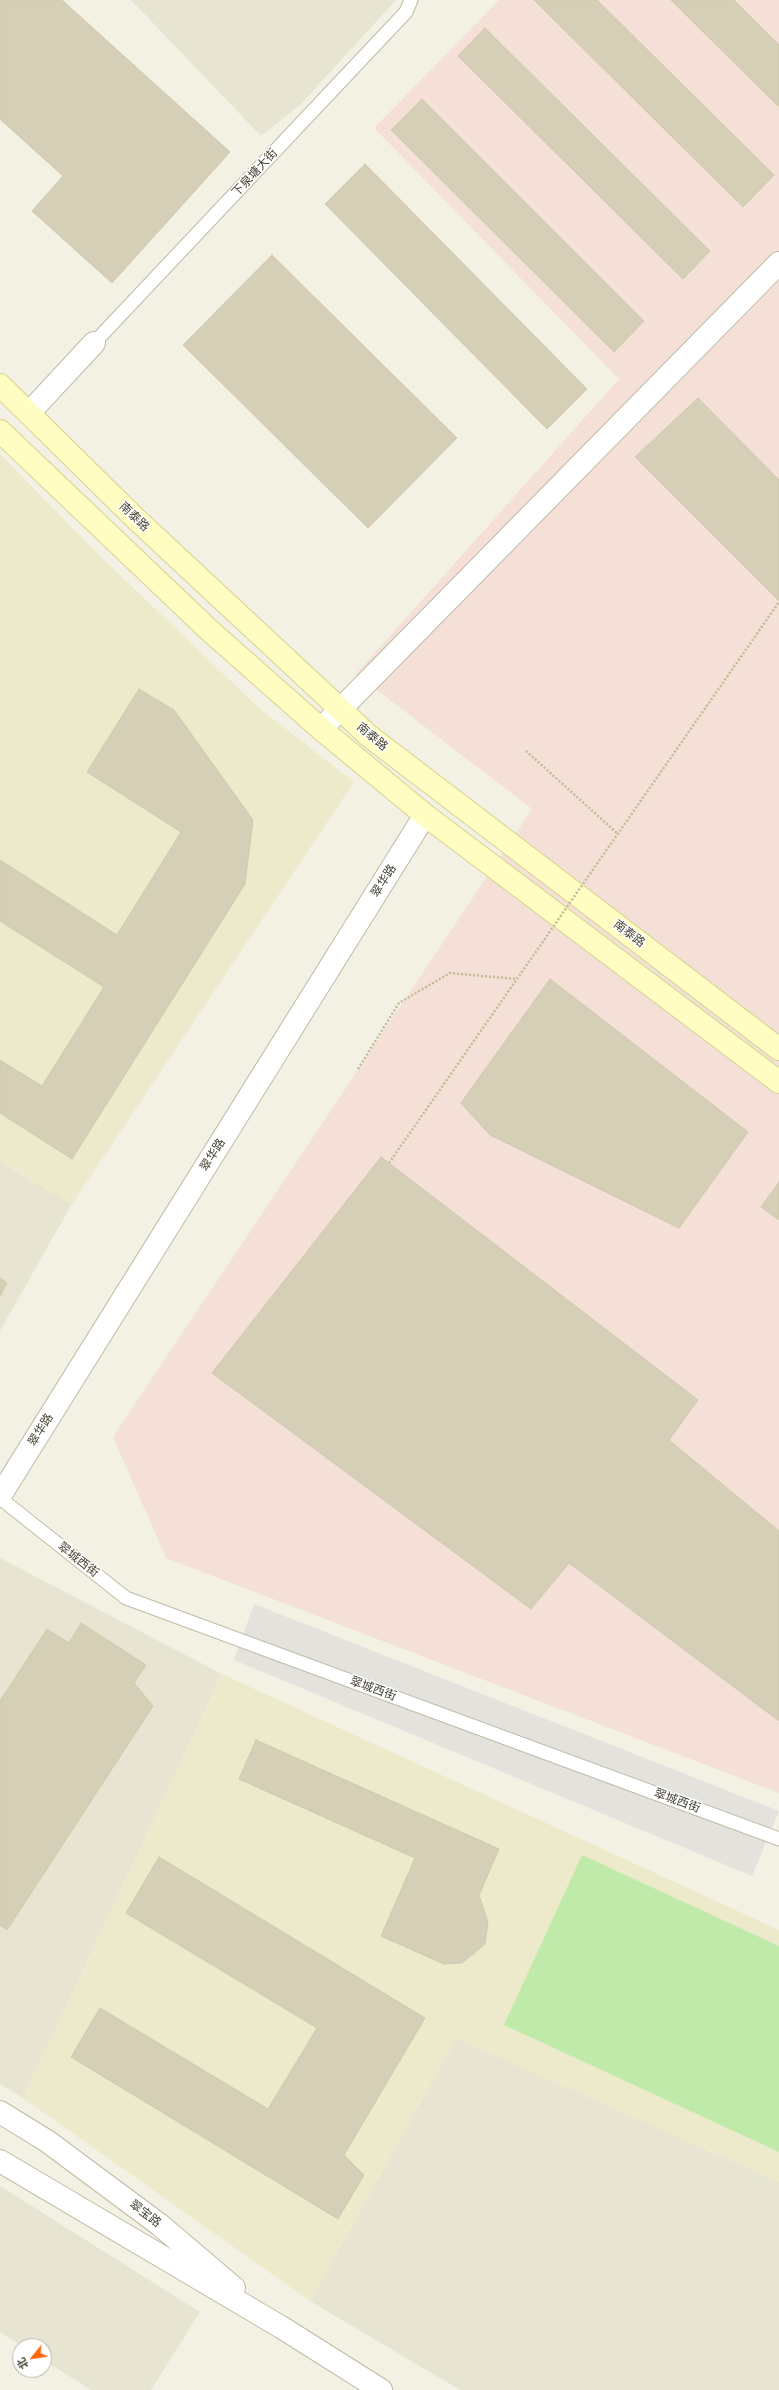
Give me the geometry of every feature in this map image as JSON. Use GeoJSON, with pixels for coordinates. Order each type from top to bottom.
{"type":"FeatureCollection","features":[{"type":"Feature","properties":{"kind":"main road","name":"南泰路"},"geometry":{"type":"LineString","coordinates":[[0,385],[136,519],[369,736],[487,828],[779,1049]]}},
{"type":"Feature","properties":{"kind":"main road"},"geometry":{"type":"LineString","coordinates":[[0,431],[209,630],[321,729],[426,815],[779,1082]]}},
{"type":"Feature","properties":{"kind":"street"},"geometry":{"type":"LineString","coordinates":[[321,729],[779,263]]}},
{"type":"Feature","properties":{"kind":"street"},"geometry":{"type":"LineString","coordinates":[[29,413],[94,343]]}},
{"type":"Feature","properties":{"kind":"street","name":"翠华路"},"geometry":{"type":"LineString","coordinates":[[0,1497],[426,815]]}},
{"type":"Feature","properties":{"kind":"street","name":"翠宝路"},"geometry":{"type":"LineString","coordinates":[[0,2112],[46,2141],[160,2225],[280,2327]]}},
{"type":"Feature","properties":{"kind":"street","name":"翠宝路"},"geometry":{"type":"LineString","coordinates":[[0,2161],[280,2327],[381,2390]]}},
{"type":"Feature","properties":{"kind":"lane","name":"下泉塘大街"},"geometry":{"type":"LineString","coordinates":[[94,343],[406,12],[411,0]]}},
{"type":"Feature","properties":{"kind":"lane","name":"翠城西街"},"geometry":{"type":"LineString","coordinates":[[0,1497],[126,1598],[775,1837]]}},
{"type":"Feature","properties":{"kind":"path"},"geometry":{"type":"LineString","coordinates":[[389,1163],[779,602]]}},
{"type":"Feature","properties":{"kind":"path"},"geometry":{"type":"LineString","coordinates":[[526,751],[618,834]]}},
{"type":"Feature","properties":{"kind":"path"},"geometry":{"type":"LineString","coordinates":[[358,1069],[399,1003],[450,973],[517,979]]}},
{"type":"Feature","properties":{"kind":"shaded area"},"geometry":{"type":"Polygon","coordinates":[[[131,0],[396,0],[300,105],[261,136],[131,0]]]}},
{"type":"Feature","properties":{"kind":"shaded area"},"geometry":{"type":"Polygon","coordinates":[[[499,0],[779,0],[779,1793],[166,1558],[113,1437],[532,809],[356,674],[619,379],[374,128],[499,0]]]}},
{"type":"Feature","properties":{"kind":"shaded area"},"geometry":{"type":"Polygon","coordinates":[[[0,454],[98,554],[260,709],[354,782],[72,1204],[0,1162],[0,454]]]}},
{"type":"Feature","properties":{"kind":"shaded area"},"geometry":{"type":"Polygon","coordinates":[[[0,1162],[72,1204],[0,1331],[0,1162]]]}},
{"type":"Feature","properties":{"kind":"shaded area"},"geometry":{"type":"Polygon","coordinates":[[[0,1558],[222,1674],[23,2098],[0,2084],[0,1558]]]}},
{"type":"Feature","properties":{"kind":"shaded area"},"geometry":{"type":"Polygon","coordinates":[[[254,1604],[779,1811],[752,1876],[234,1660],[254,1604]]]}},
{"type":"Feature","properties":{"kind":"shaded area"},"geometry":{"type":"Polygon","coordinates":[[[222,1674],[779,1930],[779,2182],[456,2038],[310,2301],[23,2098],[222,1674]]]}},
{"type":"Feature","properties":{"kind":"shaded area"},"geometry":{"type":"Polygon","coordinates":[[[456,2038],[779,2182],[779,2390],[460,2390],[310,2301],[456,2038]]]}},
{"type":"Feature","properties":{"kind":"shaded area"},"geometry":{"type":"Polygon","coordinates":[[[0,2186],[200,2312],[151,2390],[91,2390],[52,2365],[52,2338],[12,2338],[12,2340],[0,2332],[0,2186]]]}},
{"type":"Feature","properties":{"kind":"green space"},"geometry":{"type":"Polygon","coordinates":[[[582,1855],[779,1946],[779,2152],[504,2025],[582,1855]]]}},
{"type":"Feature","properties":{"kind":"building"},"geometry":{"type":"Polygon","coordinates":[[[0,0],[62,0],[230,152],[112,283],[32,211],[63,176],[0,119],[0,0]]]}},
{"type":"Feature","properties":{"kind":"building"},"geometry":{"type":"Polygon","coordinates":[[[534,0],[597,0],[774,175],[743,207],[534,0]]]}},
{"type":"Feature","properties":{"kind":"building"},"geometry":{"type":"Polygon","coordinates":[[[671,0],[734,0],[779,45],[779,107],[671,0]]]}},
{"type":"Feature","properties":{"kind":"building"},"geometry":{"type":"Polygon","coordinates":[[[485,28],[710,251],[683,279],[458,56],[485,28]]]}},
{"type":"Feature","properties":{"kind":"building"},"geometry":{"type":"Polygon","coordinates":[[[422,99],[644,321],[614,352],[391,130],[422,99]]]}},
{"type":"Feature","properties":{"kind":"building"},"geometry":{"type":"Polygon","coordinates":[[[365,164],[587,389],[547,429],[325,204],[365,164]]]}},
{"type":"Feature","properties":{"kind":"building"},"geometry":{"type":"Polygon","coordinates":[[[272,255],[457,438],[368,528],[183,345],[272,255]]]}},
{"type":"Feature","properties":{"kind":"building"},"geometry":{"type":"Polygon","coordinates":[[[698,398],[779,480],[779,601],[635,457],[698,398]]]}},
{"type":"Feature","properties":{"kind":"building"},"geometry":{"type":"Polygon","coordinates":[[[139,689],[174,710],[253,820],[245,884],[72,1159],[0,1113],[0,1060],[42,1086],[104,987],[0,921],[0,860],[117,935],[181,832],[87,772],[139,689]]]}},
{"type":"Feature","properties":{"kind":"building"},"geometry":{"type":"Polygon","coordinates":[[[550,979],[748,1132],[679,1228],[490,1135],[461,1103],[550,979]]]}},
{"type":"Feature","properties":{"kind":"building"},"geometry":{"type":"Polygon","coordinates":[[[381,1157],[698,1400],[669,1440],[779,1531],[779,1721],[569,1563],[531,1609],[212,1373],[381,1157]]]}},
{"type":"Feature","properties":{"kind":"building"},"geometry":{"type":"Polygon","coordinates":[[[779,1182],[779,1220],[761,1207],[779,1182]]]}},
{"type":"Feature","properties":{"kind":"building"},"geometry":{"type":"Polygon","coordinates":[[[0,1278],[7,1283],[0,1296],[0,1278]]]}},
{"type":"Feature","properties":{"kind":"building"},"geometry":{"type":"Polygon","coordinates":[[[81,1623],[146,1665],[134,1683],[153,1706],[7,1930],[0,1925],[0,1701],[47,1629],[69,1643],[81,1623]]]}},
{"type":"Feature","properties":{"kind":"building"},"geometry":{"type":"Polygon","coordinates":[[[256,1740],[499,1849],[479,1895],[488,1922],[485,1944],[462,1963],[444,1964],[381,1936],[415,1858],[239,1779],[256,1740]]]}},
{"type":"Feature","properties":{"kind":"building"},"geometry":{"type":"Polygon","coordinates":[[[159,1857],[425,2018],[344,2155],[364,2175],[338,2219],[71,2057],[100,2008],[268,2109],[317,2028],[126,1913],[159,1857]]]}}]}
